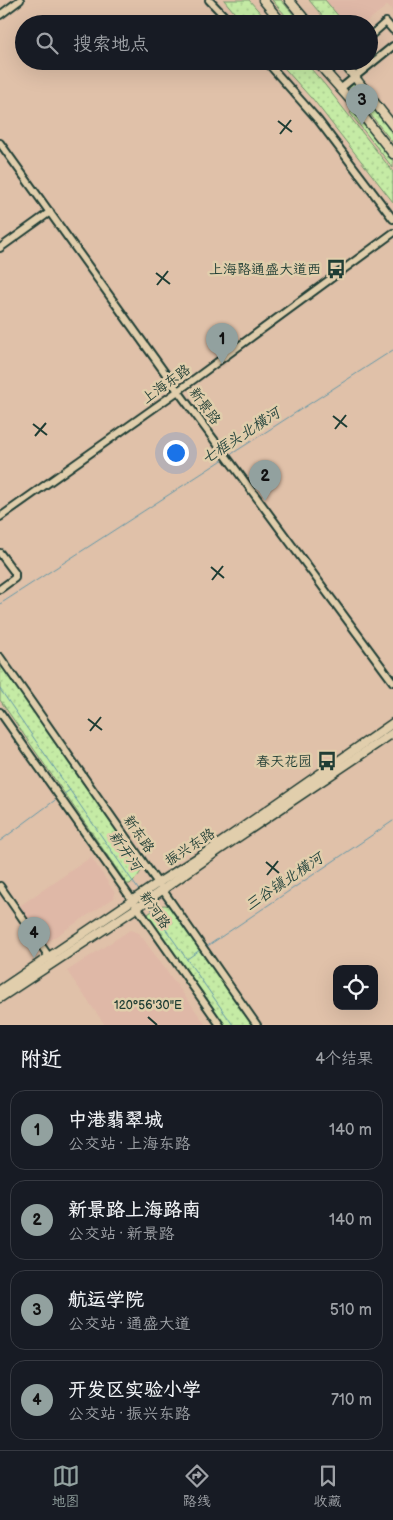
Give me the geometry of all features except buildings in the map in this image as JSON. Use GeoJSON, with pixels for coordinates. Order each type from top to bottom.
{"type":"FeatureCollection","features":[{"type":"Feature","properties":{"kind":"main road"},"geometry":{"type":"LineString","coordinates":[[263,0],[276,15]]}},
{"type":"Feature","properties":{"kind":"main road"},"geometry":{"type":"LineString","coordinates":[[289,0],[302,15]]}},
{"type":"Feature","properties":{"kind":"main road"},"geometry":{"type":"LineString","coordinates":[[324,70],[393,154]]}},
{"type":"Feature","properties":{"kind":"main road"},"geometry":{"type":"LineString","coordinates":[[349,70],[393,126]]}},
{"type":"Feature","properties":{"kind":"main road","name":"振兴东路"},"geometry":{"type":"LineString","coordinates":[[0,990],[141,900],[393,723]]}},
{"type":"Feature","properties":{"kind":"main road","name":"振兴东路"},"geometry":{"type":"LineString","coordinates":[[160,886],[393,733]]}},
{"type":"Feature","properties":{"kind":"main road","name":"振兴东路"},"geometry":{"type":"LineString","coordinates":[[0,998],[51,959]]}},
{"type":"Feature","properties":{"kind":"street"},"geometry":{"type":"LineString","coordinates":[[0,15],[20,0]]}},
{"type":"Feature","properties":{"kind":"street"},"geometry":{"type":"LineString","coordinates":[[209,0],[223,15]]}},
{"type":"Feature","properties":{"kind":"street"},"geometry":{"type":"LineString","coordinates":[[378,29],[386,22],[392,27]]}},
{"type":"Feature","properties":{"kind":"street"},"geometry":{"type":"LineString","coordinates":[[378,58],[393,46]]}},
{"type":"Feature","properties":{"kind":"street"},"geometry":{"type":"LineString","coordinates":[[274,70],[318,120],[393,219]]}},
{"type":"Feature","properties":{"kind":"street"},"geometry":{"type":"LineString","coordinates":[[326,73],[330,70]]}},
{"type":"Feature","properties":{"kind":"street"},"geometry":{"type":"LineString","coordinates":[[340,89],[364,70]]}},
{"type":"Feature","properties":{"kind":"street","name":"新景路"},"geometry":{"type":"LineString","coordinates":[[0,142],[178,391],[393,682]]}},
{"type":"Feature","properties":{"kind":"street"},"geometry":{"type":"LineString","coordinates":[[0,248],[50,212]]}},
{"type":"Feature","properties":{"kind":"street","name":"上海东路"},"geometry":{"type":"LineString","coordinates":[[0,517],[178,391],[393,233]]}},
{"type":"Feature","properties":{"kind":"street"},"geometry":{"type":"LineString","coordinates":[[0,553],[15,573],[15,578],[0,589]]}},
{"type":"Feature","properties":{"kind":"street","name":"新东路"},"geometry":{"type":"LineString","coordinates":[[0,657],[257,1025]]}},
{"type":"Feature","properties":{"kind":"street","name":"新河路"},"geometry":{"type":"LineString","coordinates":[[0,712],[62,800],[141,900],[220,1025]]}},
{"type":"Feature","properties":{"kind":"street"},"geometry":{"type":"LineString","coordinates":[[0,886],[51,959]]}},
{"type":"Feature","properties":{"kind":"shaded area"},"geometry":{"type":"Polygon","coordinates":[[[322,0],[393,0],[393,11],[388,5],[375,15],[333,15],[322,0]]]}},
{"type":"Feature","properties":{"kind":"shaded area"},"geometry":{"type":"Polygon","coordinates":[[[91,857],[115,893],[114,898],[41,946],[15,909],[91,857]]]}},
{"type":"Feature","properties":{"kind":"shaded area"},"geometry":{"type":"Polygon","coordinates":[[[130,930],[139,933],[206,1025],[105,1025],[67,971],[130,930]]]}},
{"type":"Feature","properties":{"kind":"green space"},"geometry":{"type":"Polygon","coordinates":[[[224,0],[249,0],[262,15],[236,15],[224,0]]]}},
{"type":"Feature","properties":{"kind":"green space"},"geometry":{"type":"Polygon","coordinates":[[[272,0],[281,0],[294,15],[285,15],[272,0]]]}},
{"type":"Feature","properties":{"kind":"green space"},"geometry":{"type":"Polygon","coordinates":[[[309,0],[325,0],[338,15],[322,15],[309,0]]]}},
{"type":"Feature","properties":{"kind":"green space"},"geometry":{"type":"Polygon","coordinates":[[[286,70],[312,70],[325,85],[393,172],[393,202],[312,98],[286,70]]]}},
{"type":"Feature","properties":{"kind":"green space"},"geometry":{"type":"Polygon","coordinates":[[[349,77],[393,134],[393,143],[344,81],[349,77]]]}},
{"type":"Feature","properties":{"kind":"green space"},"geometry":{"type":"Polygon","coordinates":[[[353,110],[393,161],[393,168],[350,113],[353,110]]]}},
{"type":"Feature","properties":{"kind":"green space"},"geometry":{"type":"Polygon","coordinates":[[[0,663],[142,864],[140,873],[130,884],[127,884],[0,700],[0,663]]]}},
{"type":"Feature","properties":{"kind":"green space"},"geometry":{"type":"Polygon","coordinates":[[[159,906],[171,906],[253,1025],[223,1025],[148,919],[148,914],[159,906]]]}},
{"type":"Feature","properties":{"kind":"waterway","name":"七框头北横河"},"geometry":{"type":"LineString","coordinates":[[230,455],[393,350]]}},
{"type":"Feature","properties":{"kind":"waterway","name":"七框头北横河"},"geometry":{"type":"LineString","coordinates":[[0,604],[224,459]]}},
{"type":"Feature","properties":{"kind":"waterway","name":"新开河"},"geometry":{"type":"LineString","coordinates":[[0,689],[140,892]]}},
{"type":"Feature","properties":{"kind":"waterway"},"geometry":{"type":"LineString","coordinates":[[61,796],[70,790]]}},
{"type":"Feature","properties":{"kind":"waterway"},"geometry":{"type":"LineString","coordinates":[[0,841],[58,798]]}},
{"type":"Feature","properties":{"kind":"waterway","name":"三谷镇北横河"},"geometry":{"type":"LineString","coordinates":[[206,947],[393,821]]}},
{"type":"Feature","properties":{"kind":"waterway","name":"新开河"},"geometry":{"type":"LineString","coordinates":[[148,904],[233,1025]]}},
{"type":"Feature","properties":{"kind":"waterway","name":"三谷镇北横河"},"geometry":{"type":"LineString","coordinates":[[187,959],[200,950]]}},
{"type":"Feature","properties":{"kind":"place","name":"航运学院"},"geometry":{"type":"Point","coordinates":[362,125]}},
{"type":"Feature","properties":{"kind":"place","name":"上海路通盛大道西"},"geometry":{"type":"Point","coordinates":[336,269]}},
{"type":"Feature","properties":{"kind":"place","name":"中港翡翠城"},"geometry":{"type":"Point","coordinates":[222,364]}},
{"type":"Feature","properties":{"kind":"place","name":"新景路上海路南"},"geometry":{"type":"Point","coordinates":[265,501]}},
{"type":"Feature","properties":{"kind":"place","name":"春天花园"},"geometry":{"type":"Point","coordinates":[327,761]}},
{"type":"Feature","properties":{"kind":"place","name":"开发区实验小学"},"geometry":{"type":"Point","coordinates":[34,958]}}]}
